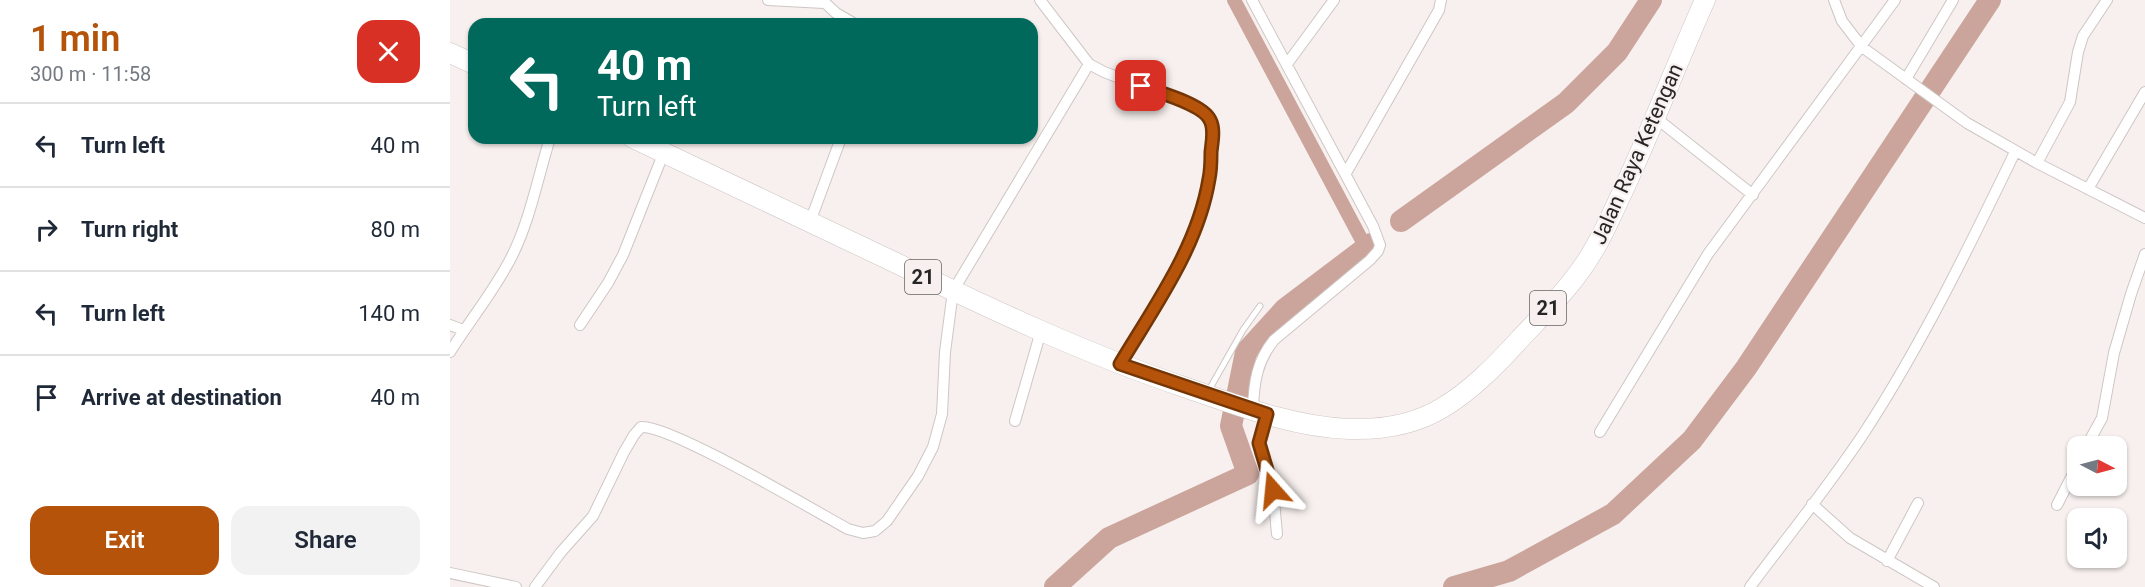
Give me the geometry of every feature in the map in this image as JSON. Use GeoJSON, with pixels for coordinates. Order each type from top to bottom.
{"type":"FeatureCollection","features":[{"type":"Feature","properties":{"kind":"highway","name":"Jalan Raya Ketengan"},"geometry":{"type":"LineString","coordinates":[[1255,410],[1326,426],[1346,429],[1378,429],[1423,418],[1441,409],[1462,394],[1502,358],[1569,285],[1602,235],[1656,118],[1673,72],[1705,0]]}},
{"type":"Feature","properties":{"kind":"highway"},"geometry":{"type":"LineString","coordinates":[[450,53],[468,61]]}},
{"type":"Feature","properties":{"kind":"highway","name":"21"},"geometry":{"type":"LineString","coordinates":[[650,144],[953,291],[1041,331],[1120,364],[1255,410]]}},
{"type":"Feature","properties":{"kind":"street"},"geometry":{"type":"LineString","coordinates":[[768,0],[823,1],[847,18]]}},
{"type":"Feature","properties":{"kind":"street"},"geometry":{"type":"LineString","coordinates":[[1040,0],[1089,64],[1195,107],[1210,119],[1212,128],[1210,178],[1196,224],[1176,269],[1120,364]]}},
{"type":"Feature","properties":{"kind":"street"},"geometry":{"type":"LineString","coordinates":[[1252,0],[1346,173],[1380,244],[1378,251],[1264,352],[1256,375],[1255,410],[1259,443],[1273,490],[1277,534]]}},
{"type":"Feature","properties":{"kind":"street"},"geometry":{"type":"LineString","coordinates":[[1287,64],[1334,0]]}},
{"type":"Feature","properties":{"kind":"street"},"geometry":{"type":"LineString","coordinates":[[1346,173],[1439,10],[1441,0]]}},
{"type":"Feature","properties":{"kind":"street"},"geometry":{"type":"LineString","coordinates":[[1834,0],[1842,21],[1862,48],[1966,123],[2015,152],[2145,218]]}},
{"type":"Feature","properties":{"kind":"street"},"geometry":{"type":"LineString","coordinates":[[1600,432],[1708,254],[1862,48],[1895,0]]}},
{"type":"Feature","properties":{"kind":"street"},"geometry":{"type":"LineString","coordinates":[[1907,80],[1953,0]]}},
{"type":"Feature","properties":{"kind":"street"},"geometry":{"type":"LineString","coordinates":[[2037,163],[2070,102],[2078,52],[2083,36],[2107,0]]}},
{"type":"Feature","properties":{"kind":"street"},"geometry":{"type":"LineString","coordinates":[[535,587],[561,552],[593,516],[624,453],[641,427],[652,427],[706,451],[848,529],[863,533],[875,531],[887,520],[918,476],[933,447],[942,414],[945,352],[953,291],[1089,64]]}},
{"type":"Feature","properties":{"kind":"street"},"geometry":{"type":"LineString","coordinates":[[2088,189],[2145,92]]}},
{"type":"Feature","properties":{"kind":"street"},"geometry":{"type":"LineString","coordinates":[[1656,118],[1753,195]]}},
{"type":"Feature","properties":{"kind":"street"},"geometry":{"type":"LineString","coordinates":[[450,352],[513,254],[523,229],[548,144]]}},
{"type":"Feature","properties":{"kind":"street"},"geometry":{"type":"LineString","coordinates":[[580,325],[608,283],[623,255],[650,144]]}},
{"type":"Feature","properties":{"kind":"street"},"geometry":{"type":"LineString","coordinates":[[810,222],[839,144]]}},
{"type":"Feature","properties":{"kind":"street"},"geometry":{"type":"LineString","coordinates":[[1750,587],[1863,435],[1890,392],[1950,283],[2015,152]]}},
{"type":"Feature","properties":{"kind":"street"},"geometry":{"type":"LineString","coordinates":[[2092,436],[2102,418],[2114,353],[2145,254]]}},
{"type":"Feature","properties":{"kind":"street"},"geometry":{"type":"LineString","coordinates":[[450,325],[463,330]]}},
{"type":"Feature","properties":{"kind":"street"},"geometry":{"type":"LineString","coordinates":[[1015,421],[1041,331]]}},
{"type":"Feature","properties":{"kind":"street"},"geometry":{"type":"LineString","coordinates":[[2057,505],[2067,485]]}},
{"type":"Feature","properties":{"kind":"street"},"geometry":{"type":"LineString","coordinates":[[1887,561],[1918,503]]}},
{"type":"Feature","properties":{"kind":"street"},"geometry":{"type":"LineString","coordinates":[[1812,504],[1850,537],[1933,587]]}},
{"type":"Feature","properties":{"kind":"street"},"geometry":{"type":"LineString","coordinates":[[450,573],[516,587]]}},
{"type":"Feature","properties":{"kind":"lane"},"geometry":{"type":"LineString","coordinates":[[1214,397],[1243,330],[1260,306]]}},
{"type":"Feature","properties":{"kind":"waterway"},"geometry":{"type":"LineString","coordinates":[[1234,0],[1366,248]]}},
{"type":"Feature","properties":{"kind":"waterway"},"geometry":{"type":"LineString","coordinates":[[1401,221],[1566,103],[1617,52],[1651,0]]}},
{"type":"Feature","properties":{"kind":"waterway"},"geometry":{"type":"LineString","coordinates":[[1454,587],[1509,571],[1613,514],[1692,440],[1746,368],[1990,0]]}},
{"type":"Feature","properties":{"kind":"waterway"},"geometry":{"type":"LineString","coordinates":[[1055,587],[1109,538],[1248,474],[1231,426],[1246,352],[1285,309],[1371,244]]}},
{"type":"Feature","properties":{"kind":"route"},"geometry":{"type":"LineString","coordinates":[[1141,86],[1195,107],[1210,119],[1212,140],[1210,178],[1196,224],[1184,253],[1120,364],[1267,414],[1259,443],[1260,453],[1273,490]]}}]}
